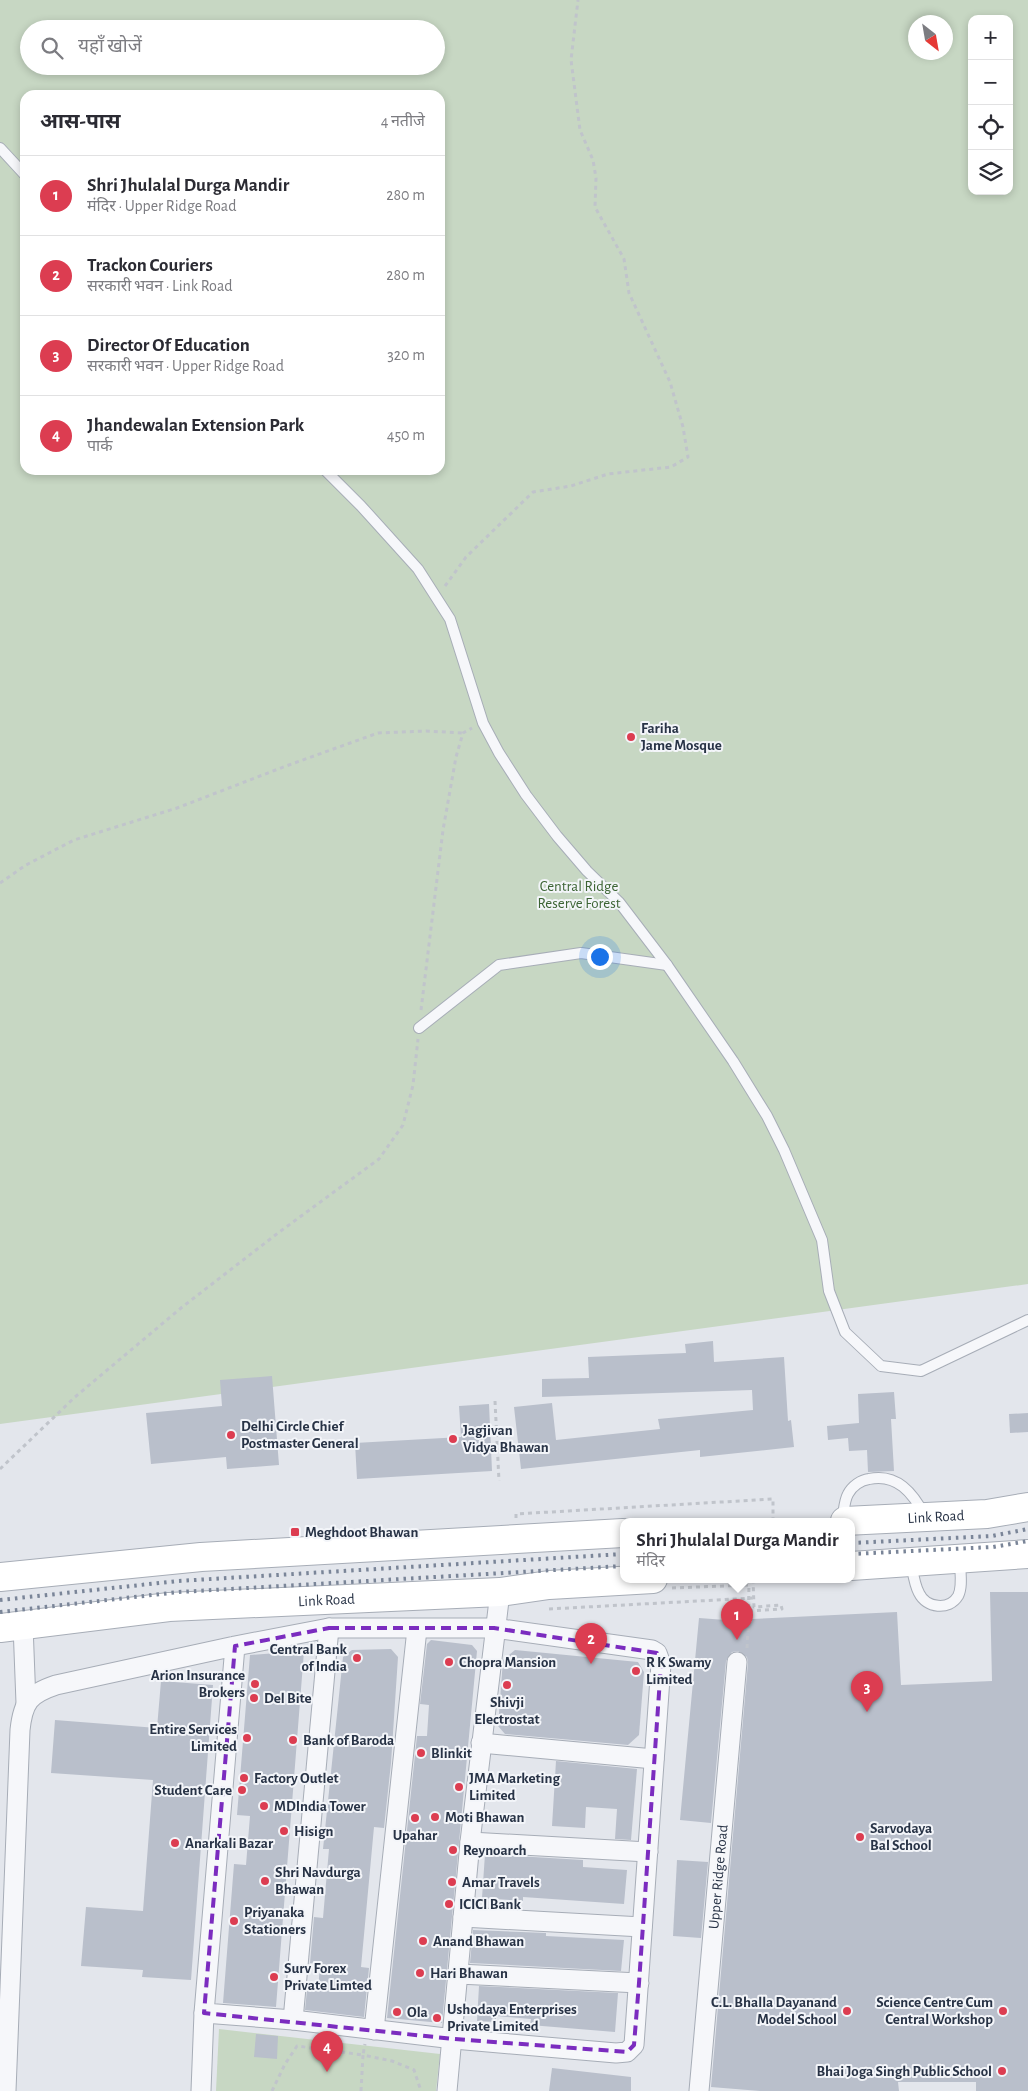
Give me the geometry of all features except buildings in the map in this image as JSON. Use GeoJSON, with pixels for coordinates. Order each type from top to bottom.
{"type":"FeatureCollection","features":[{"type":"Feature","properties":{"kind":"main road","name":"Link Road"},"geometry":{"type":"LineString","coordinates":[[855,1520],[987,1514],[1028,1507]]}},
{"type":"Feature","properties":{"kind":"main road"},"geometry":{"type":"LineString","coordinates":[[0,1577],[201,1556],[620,1533]]}},
{"type":"Feature","properties":{"kind":"main road"},"geometry":{"type":"LineString","coordinates":[[855,1566],[1028,1554]]}},
{"type":"Feature","properties":{"kind":"main road","name":"Link Road"},"geometry":{"type":"LineString","coordinates":[[12,1626],[169,1607],[500,1592],[549,1585],[662,1584]]}},
{"type":"Feature","properties":{"kind":"street"},"geometry":{"type":"LineString","coordinates":[[447,2091],[454,2039],[470,1842],[494,1628],[500,1592]]}},
{"type":"Feature","properties":{"kind":"street"},"geometry":{"type":"LineString","coordinates":[[6,2091],[20,1730],[26,1703],[12,1626]]}},
{"type":"Feature","properties":{"kind":"street"},"geometry":{"type":"LineString","coordinates":[[26,1703],[41,1690],[56,1685],[235,1646],[329,1628],[417,1630],[494,1628],[652,1650],[657,1653],[661,1664],[639,1983],[634,2045],[627,2052],[616,2053],[454,2039],[370,2036],[292,2020],[204,2013]]}},
{"type":"Feature","properties":{"kind":"street"},"geometry":{"type":"LineString","coordinates":[[292,2020],[329,1628]]}},
{"type":"Feature","properties":{"kind":"street"},"geometry":{"type":"LineString","coordinates":[[370,2036],[417,1630]]}},
{"type":"Feature","properties":{"kind":"street"},"geometry":{"type":"LineString","coordinates":[[202,2091],[204,2013],[235,1646]]}},
{"type":"Feature","properties":{"kind":"street","name":"Upper Ridge Road"},"geometry":{"type":"LineString","coordinates":[[699,2091],[737,1662]]}},
{"type":"Feature","properties":{"kind":"street"},"geometry":{"type":"LineString","coordinates":[[481,1743],[654,1759]]}},
{"type":"Feature","properties":{"kind":"street"},"geometry":{"type":"LineString","coordinates":[[470,1842],[648,1852]]}},
{"type":"Feature","properties":{"kind":"street"},"geometry":{"type":"LineString","coordinates":[[463,1917],[642,1927]]}},
{"type":"Feature","properties":{"kind":"street"},"geometry":{"type":"LineString","coordinates":[[458,1974],[639,1983]]}},
{"type":"Feature","properties":{"kind":"lane"},"geometry":{"type":"LineString","coordinates":[[0,148],[20,170]]}},
{"type":"Feature","properties":{"kind":"lane"},"geometry":{"type":"LineString","coordinates":[[330,475],[418,569],[450,619],[483,723],[526,795],[587,871],[619,902],[667,965],[733,1060],[784,1150],[822,1240],[829,1290],[845,1332],[881,1366],[921,1370],[1028,1320]]}},
{"type":"Feature","properties":{"kind":"lane"},"geometry":{"type":"LineString","coordinates":[[420,1028],[499,965],[582,953],[667,965]]}},
{"type":"Feature","properties":{"kind":"lane"},"geometry":{"type":"LineString","coordinates":[[843,1518],[846,1495],[854,1486],[865,1480],[878,1477],[899,1482],[918,1502],[926,1517]]}},
{"type":"Feature","properties":{"kind":"lane"},"geometry":{"type":"LineString","coordinates":[[910,1562],[919,1594],[929,1604],[941,1606],[954,1601],[958,1596],[960,1559]]}},
{"type":"Feature","properties":{"kind":"path"},"geometry":{"type":"LineString","coordinates":[[442,606],[444,587],[466,558],[533,492],[571,486],[608,474],[671,467],[688,457],[683,427],[670,382],[630,293],[624,259],[595,208],[596,178],[593,160],[580,130],[571,60],[578,0]]}},
{"type":"Feature","properties":{"kind":"path"},"geometry":{"type":"LineString","coordinates":[[0,883],[26,865],[74,840],[177,808],[286,766],[378,734],[426,731],[463,733],[483,723]]}},
{"type":"Feature","properties":{"kind":"path"},"geometry":{"type":"LineString","coordinates":[[0,1469],[75,1397],[181,1308],[278,1233],[379,1159],[403,1125],[413,1085],[420,1028],[422,989],[444,821],[456,756],[463,733]]}},
{"type":"Feature","properties":{"kind":"path"},"geometry":{"type":"LineString","coordinates":[[495,1401],[499,1481]]}},
{"type":"Feature","properties":{"kind":"path"},"geometry":{"type":"LineString","coordinates":[[527,1513],[773,1499],[773,1518]]}},
{"type":"Feature","properties":{"kind":"path"},"geometry":{"type":"LineString","coordinates":[[750,1611],[782,1609],[781,1605],[754,1607],[753,1583]]}},
{"type":"Feature","properties":{"kind":"path"},"geometry":{"type":"LineString","coordinates":[[671,1602],[662,1584],[749,1585],[750,1611],[748,1630]]}},
{"type":"Feature","properties":{"kind":"path"},"geometry":{"type":"LineString","coordinates":[[543,1609],[754,1598]]}},
{"type":"Feature","properties":{"kind":"path"},"geometry":{"type":"LineString","coordinates":[[361,2091],[363,2055],[370,2036]]}},
{"type":"Feature","properties":{"kind":"path"},"geometry":{"type":"LineString","coordinates":[[272,2091],[284,2064],[297,2046],[298,2038]]}},
{"type":"Feature","properties":{"kind":"path"},"geometry":{"type":"LineString","coordinates":[[297,2046],[392,2061],[414,2070],[421,2091]]}},
{"type":"Feature","properties":{"kind":"highlighted area"},"geometry":{"type":"Polygon","coordinates":[[[329,1628],[494,1628],[657,1653],[661,1664],[639,1983],[634,2045],[627,2052],[454,2039],[204,2013],[235,1646],[329,1628]]]}},
{"type":"Feature","properties":{"kind":"green space","name":"Central Ridge Reserve Forest"},"geometry":{"type":"Polygon","coordinates":[[[0,0],[1028,0],[1028,1284],[0,1424],[0,0]]]}},
{"type":"Feature","properties":{"kind":"green space"},"geometry":{"type":"Polygon","coordinates":[[[219,2029],[440,2054],[436,2091],[216,2091],[219,2029]]]}},
{"type":"Feature","properties":{"kind":"railway"},"geometry":{"type":"LineString","coordinates":[[855,1543],[992,1536],[1028,1529]]}},
{"type":"Feature","properties":{"kind":"railway"},"geometry":{"type":"LineString","coordinates":[[855,1554],[993,1547],[1028,1541]]}},
{"type":"Feature","properties":{"kind":"railway"},"geometry":{"type":"LineString","coordinates":[[0,1600],[178,1581],[620,1554]]}},
{"type":"Feature","properties":{"kind":"railway"},"geometry":{"type":"LineString","coordinates":[[0,1612],[179,1592],[620,1566]]}},
{"type":"Feature","properties":{"kind":"place","name":"Fariha Jame Mosque"},"geometry":{"type":"Point","coordinates":[631,737]}},
{"type":"Feature","properties":{"kind":"place","name":"Delhi Circle Chief Postmaster General"},"geometry":{"type":"Point","coordinates":[231,1435]}},
{"type":"Feature","properties":{"kind":"place","name":"Jagjivan Vidya Bhawan"},"geometry":{"type":"Point","coordinates":[453,1439]}},
{"type":"Feature","properties":{"kind":"place","name":"Meghdoot Bhawan"},"geometry":{"type":"Point","coordinates":[295,1532]}},
{"type":"Feature","properties":{"kind":"place","name":"Shri Jhulalal Durga Mandir"},"geometry":{"type":"Point","coordinates":[737,1640]}},
{"type":"Feature","properties":{"kind":"place","name":"Central Bank of India"},"geometry":{"type":"Point","coordinates":[357,1658]}},
{"type":"Feature","properties":{"kind":"place","name":"Chopra Mansion"},"geometry":{"type":"Point","coordinates":[449,1662]}},
{"type":"Feature","properties":{"kind":"place","name":"Trackon Couriers"},"geometry":{"type":"Point","coordinates":[591,1664]}},
{"type":"Feature","properties":{"kind":"place","name":"R K Swamy Limited"},"geometry":{"type":"Point","coordinates":[636,1671]}},
{"type":"Feature","properties":{"kind":"place","name":"Arion Insurance Brokers"},"geometry":{"type":"Point","coordinates":[255,1684]}},
{"type":"Feature","properties":{"kind":"place","name":"Shivji Electrostat"},"geometry":{"type":"Point","coordinates":[507,1685]}},
{"type":"Feature","properties":{"kind":"place","name":"Del Bite"},"geometry":{"type":"Point","coordinates":[254,1698]}},
{"type":"Feature","properties":{"kind":"place","name":"Director Of Education"},"geometry":{"type":"Point","coordinates":[867,1712]}},
{"type":"Feature","properties":{"kind":"place","name":"Entire Services Limited"},"geometry":{"type":"Point","coordinates":[247,1738]}},
{"type":"Feature","properties":{"kind":"place","name":"Bank of Baroda"},"geometry":{"type":"Point","coordinates":[293,1740]}},
{"type":"Feature","properties":{"kind":"place","name":"Blinkit"},"geometry":{"type":"Point","coordinates":[421,1753]}},
{"type":"Feature","properties":{"kind":"place","name":"Factory Outlet"},"geometry":{"type":"Point","coordinates":[244,1778]}},
{"type":"Feature","properties":{"kind":"place","name":"JMA Marketing Limited"},"geometry":{"type":"Point","coordinates":[459,1787]}},
{"type":"Feature","properties":{"kind":"place","name":"Student Care"},"geometry":{"type":"Point","coordinates":[242,1790]}},
{"type":"Feature","properties":{"kind":"place","name":"MDIndia Tower"},"geometry":{"type":"Point","coordinates":[264,1806]}},
{"type":"Feature","properties":{"kind":"place","name":"Moti Bhawan"},"geometry":{"type":"Point","coordinates":[435,1817]}},
{"type":"Feature","properties":{"kind":"place","name":"Upahar"},"geometry":{"type":"Point","coordinates":[415,1818]}},
{"type":"Feature","properties":{"kind":"place","name":"Hisign"},"geometry":{"type":"Point","coordinates":[284,1831]}},
{"type":"Feature","properties":{"kind":"place","name":"Sarvodaya Bal School"},"geometry":{"type":"Point","coordinates":[860,1837]}},
{"type":"Feature","properties":{"kind":"place","name":"Anarkali Bazar"},"geometry":{"type":"Point","coordinates":[175,1843]}},
{"type":"Feature","properties":{"kind":"place","name":"Reynoarch"},"geometry":{"type":"Point","coordinates":[453,1850]}},
{"type":"Feature","properties":{"kind":"place","name":"Shri Navdurga Bhawan"},"geometry":{"type":"Point","coordinates":[265,1881]}},
{"type":"Feature","properties":{"kind":"place","name":"Amar Travels"},"geometry":{"type":"Point","coordinates":[452,1882]}},
{"type":"Feature","properties":{"kind":"place","name":"ICICI Bank"},"geometry":{"type":"Point","coordinates":[449,1904]}},
{"type":"Feature","properties":{"kind":"place","name":"Priyanaka Stationers"},"geometry":{"type":"Point","coordinates":[234,1921]}},
{"type":"Feature","properties":{"kind":"place","name":"Anand Bhawan"},"geometry":{"type":"Point","coordinates":[423,1941]}},
{"type":"Feature","properties":{"kind":"place","name":"Hari Bhawan"},"geometry":{"type":"Point","coordinates":[420,1973]}},
{"type":"Feature","properties":{"kind":"place","name":"Surv Forex Private Limted"},"geometry":{"type":"Point","coordinates":[274,1977]}},
{"type":"Feature","properties":{"kind":"place","name":"C.L. Bhalla Dayanand Model School"},"geometry":{"type":"Point","coordinates":[847,2011]}},
{"type":"Feature","properties":{"kind":"place","name":"Science Centre Cum Central Workshop"},"geometry":{"type":"Point","coordinates":[1003,2011]}},
{"type":"Feature","properties":{"kind":"place","name":"Ola"},"geometry":{"type":"Point","coordinates":[397,2012]}},
{"type":"Feature","properties":{"kind":"place","name":"Ushodaya Enterprises Private Limited"},"geometry":{"type":"Point","coordinates":[437,2018]}},
{"type":"Feature","properties":{"kind":"place","name":"Bhai Joga Singh Public School"},"geometry":{"type":"Point","coordinates":[1002,2071]}},
{"type":"Feature","properties":{"kind":"place","name":"Jhandewalan Extension Park"},"geometry":{"type":"Point","coordinates":[327,2072]}}]}
